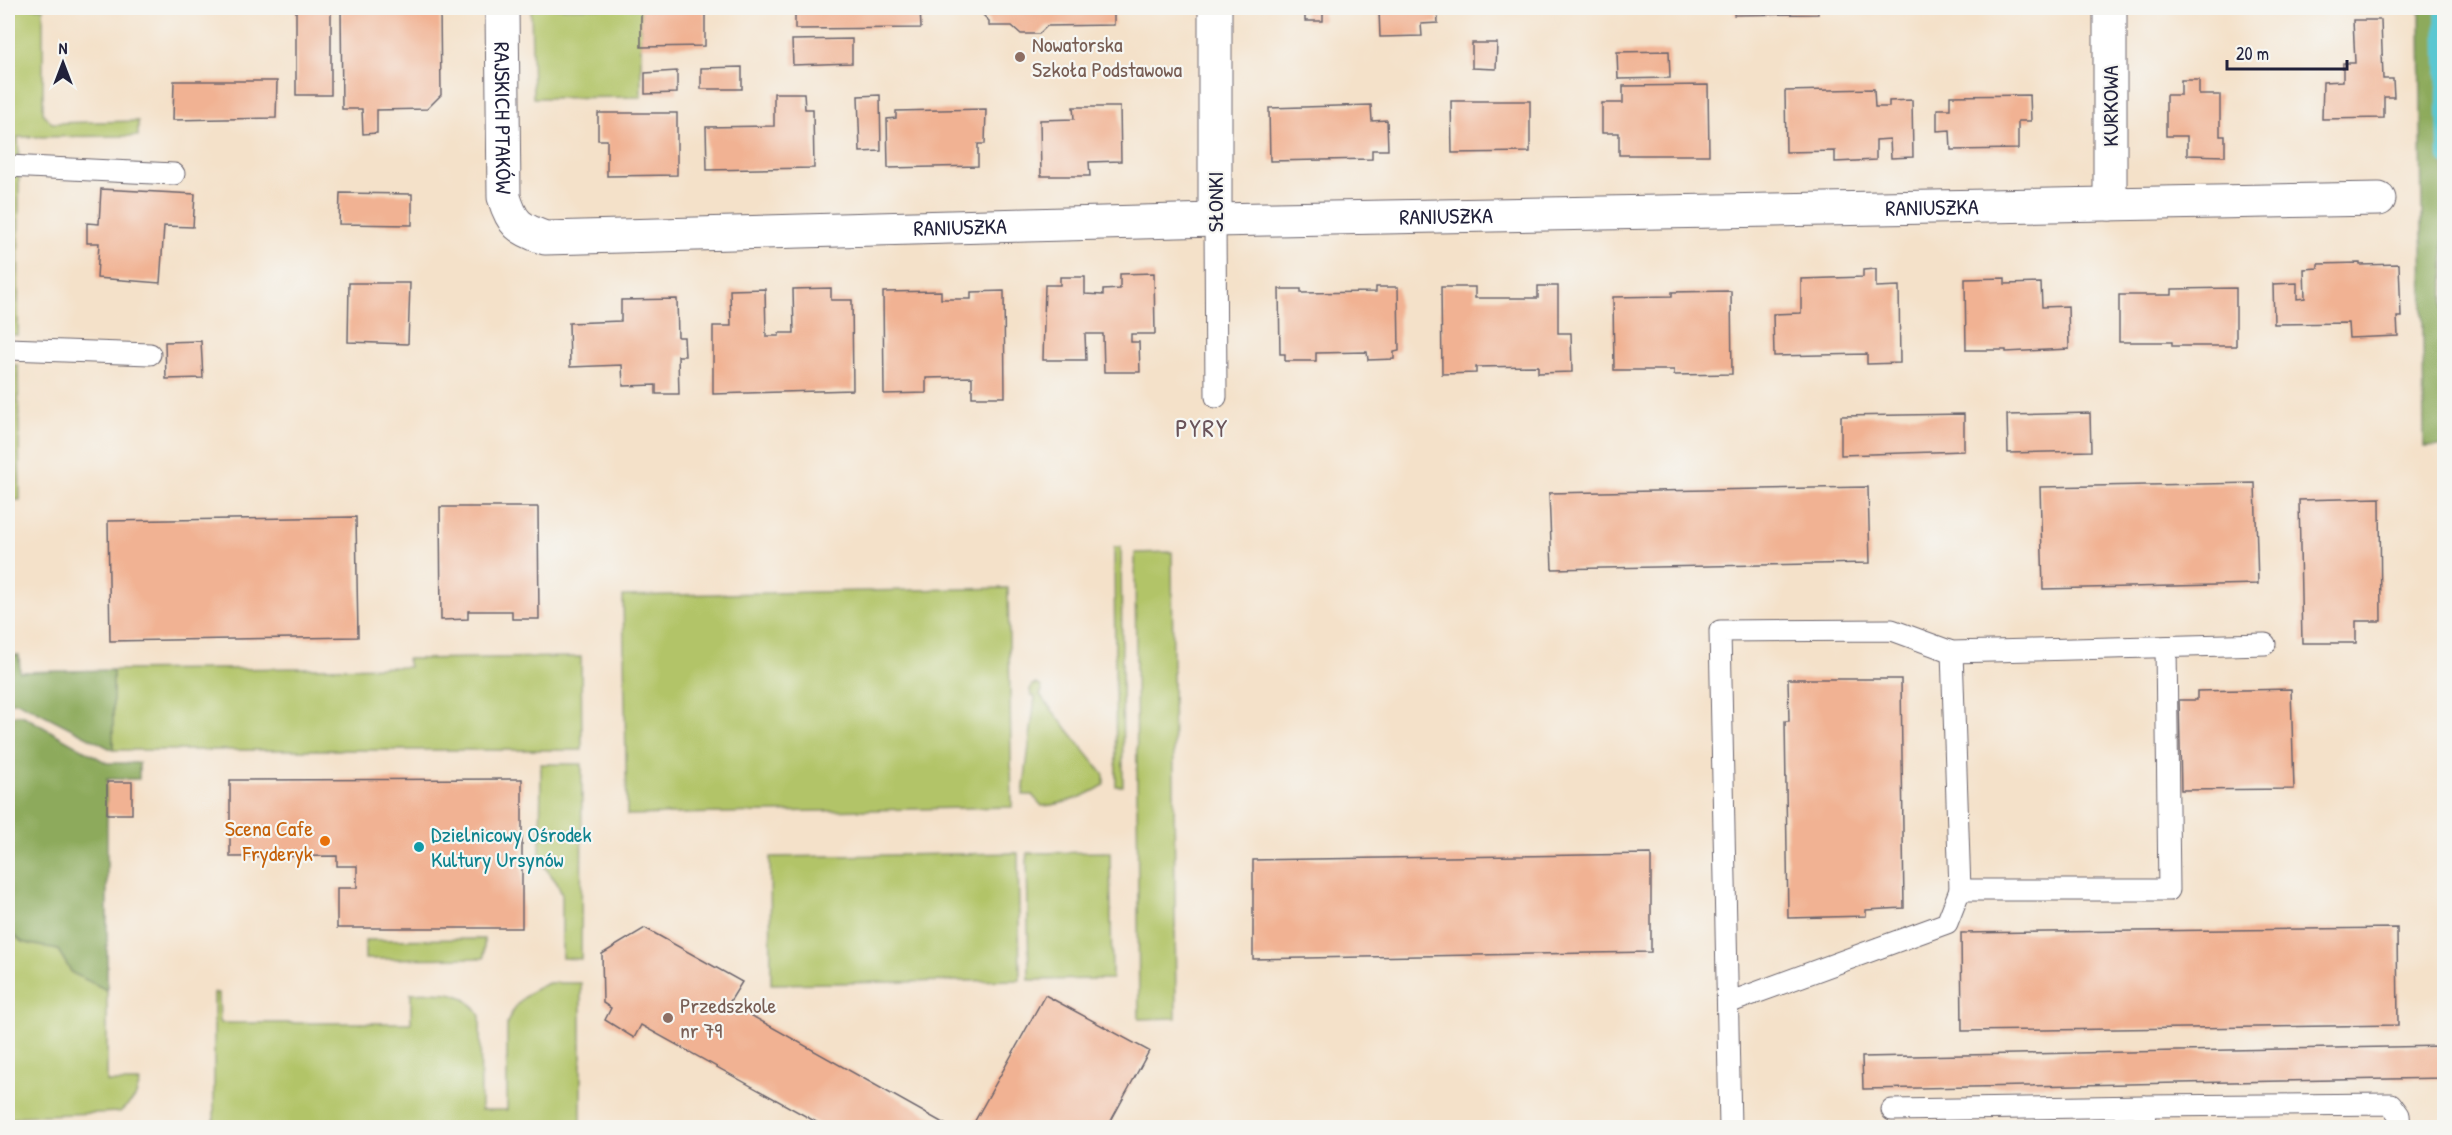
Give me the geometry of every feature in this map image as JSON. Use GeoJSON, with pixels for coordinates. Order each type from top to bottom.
{"type":"FeatureCollection","features":[{"type":"Feature","properties":{"kind":"street","name":"RAJSKICH PTAKÓW"},"geometry":{"type":"LineString","coordinates":[[502,8],[504,197],[509,214],[517,225]]}},
{"type":"Feature","properties":{"kind":"street","name":"SŁONKI"},"geometry":{"type":"LineString","coordinates":[[1215,8],[1215,220]]}},
{"type":"Feature","properties":{"kind":"street","name":"KURKOWA"},"geometry":{"type":"LineString","coordinates":[[2110,8],[2110,204]]}},
{"type":"Feature","properties":{"kind":"street","name":"RANIUSZKA"},"geometry":{"type":"LineString","coordinates":[[517,225],[545,238],[1215,220],[2379,199]]}},
{"type":"Feature","properties":{"kind":"lane"},"geometry":{"type":"LineString","coordinates":[[8,166],[174,174]]}},
{"type":"Feature","properties":{"kind":"lane","name":"SŁONKI"},"geometry":{"type":"LineString","coordinates":[[1215,220],[1216,397]]}},
{"type":"Feature","properties":{"kind":"lane"},"geometry":{"type":"LineString","coordinates":[[8,349],[150,354]]}},
{"type":"Feature","properties":{"kind":"lane"},"geometry":{"type":"LineString","coordinates":[[1730,1128],[1720,631],[1892,630],[1952,652],[2265,644]]}},
{"type":"Feature","properties":{"kind":"lane"},"geometry":{"type":"LineString","coordinates":[[1960,890],[2169,890],[2166,647]]}},
{"type":"Feature","properties":{"kind":"lane"},"geometry":{"type":"LineString","coordinates":[[1728,1004],[1947,923],[1960,890],[1952,652]]}},
{"type":"Feature","properties":{"kind":"lane"},"geometry":{"type":"LineString","coordinates":[[1892,1110],[2391,1104],[2399,1115],[2400,1128]]}},
{"type":"Feature","properties":{"kind":"lane"},"geometry":{"type":"LineString","coordinates":[[2144,1106],[2145,1128]]}},
{"type":"Feature","properties":{"kind":"green space"},"geometry":{"type":"Polygon","coordinates":[[[8,8],[43,8],[43,113],[52,123],[138,121],[138,136],[18,137],[19,156],[8,156],[8,8]]]}},
{"type":"Feature","properties":{"kind":"green space"},"geometry":{"type":"Polygon","coordinates":[[[531,8],[641,8],[641,97],[533,98],[531,8]]]}},
{"type":"Feature","properties":{"kind":"green space"},"geometry":{"type":"Polygon","coordinates":[[[2420,8],[2444,8],[2444,446],[2424,447],[2420,8]]]}},
{"type":"Feature","properties":{"kind":"green space"},"geometry":{"type":"Polygon","coordinates":[[[8,170],[19,170],[18,335],[8,335],[8,170]]]}},
{"type":"Feature","properties":{"kind":"green space"},"geometry":{"type":"Polygon","coordinates":[[[8,365],[18,365],[20,500],[8,500],[8,365]]]}},
{"type":"Feature","properties":{"kind":"green space"},"geometry":{"type":"Polygon","coordinates":[[[1114,547],[1121,547],[1123,786],[1116,786],[1114,547]]]}},
{"type":"Feature","properties":{"kind":"green space"},"geometry":{"type":"Polygon","coordinates":[[[1172,552],[1176,1018],[1139,1019],[1135,553],[1172,552]]]}},
{"type":"Feature","properties":{"kind":"green space"},"geometry":{"type":"Polygon","coordinates":[[[1008,588],[1012,807],[627,815],[623,596],[1008,588]]]}},
{"type":"Feature","properties":{"kind":"green space"},"geometry":{"type":"Polygon","coordinates":[[[8,655],[19,655],[20,672],[113,670],[113,750],[18,702],[8,702],[8,655]]]}},
{"type":"Feature","properties":{"kind":"green space"},"geometry":{"type":"Polygon","coordinates":[[[581,657],[582,750],[113,750],[113,670],[409,667],[407,659],[581,657]]]}},
{"type":"Feature","properties":{"kind":"green space"},"geometry":{"type":"Polygon","coordinates":[[[1037,684],[1041,687],[1040,695],[1104,775],[1104,785],[1090,793],[1067,802],[1042,806],[1032,795],[1023,795],[1035,697],[1031,695],[1030,690],[1032,685],[1037,684]]]}},
{"type":"Feature","properties":{"kind":"green space"},"geometry":{"type":"Polygon","coordinates":[[[22,715],[107,763],[139,763],[139,779],[107,779],[107,990],[72,973],[58,950],[22,942],[8,930],[8,716],[22,715]]]}},
{"type":"Feature","properties":{"kind":"green space"},"geometry":{"type":"Polygon","coordinates":[[[541,764],[582,764],[581,959],[562,958],[562,895],[557,883],[540,861],[541,764]]]}},
{"type":"Feature","properties":{"kind":"green space"},"geometry":{"type":"Polygon","coordinates":[[[1110,852],[1112,979],[1029,980],[1027,853],[1110,852]]]}},
{"type":"Feature","properties":{"kind":"green space"},"geometry":{"type":"Polygon","coordinates":[[[1018,853],[1020,980],[771,984],[770,857],[1018,853]]]}},
{"type":"Feature","properties":{"kind":"green space"},"geometry":{"type":"Polygon","coordinates":[[[8,930],[22,942],[58,950],[72,973],[107,990],[107,1082],[140,1082],[135,1098],[120,1112],[21,1116],[8,1121],[8,930]]]}},
{"type":"Feature","properties":{"kind":"green space"},"geometry":{"type":"Polygon","coordinates":[[[484,939],[484,958],[365,959],[365,940],[484,939]]]}},
{"type":"Feature","properties":{"kind":"green space"},"geometry":{"type":"Polygon","coordinates":[[[549,983],[581,983],[581,1127],[214,1127],[214,993],[219,993],[220,1023],[411,1023],[411,993],[442,992],[459,996],[467,1000],[480,1016],[481,1110],[507,1110],[507,1023],[514,1009],[524,998],[535,989],[549,983]]]}},
{"type":"Feature","properties":{"kind":"building"},"geometry":{"type":"Polygon","coordinates":[[[296,8],[331,8],[331,95],[296,95],[296,8]]]}},
{"type":"Feature","properties":{"kind":"building"},"geometry":{"type":"Polygon","coordinates":[[[341,8],[440,8],[441,95],[427,109],[377,110],[377,133],[363,134],[362,109],[342,109],[341,8]]]}},
{"type":"Feature","properties":{"kind":"building"},"geometry":{"type":"Polygon","coordinates":[[[641,8],[705,8],[705,46],[641,47],[641,8]]]}},
{"type":"Feature","properties":{"kind":"building"},"geometry":{"type":"Polygon","coordinates":[[[795,8],[920,8],[921,28],[795,29],[795,8]]]}},
{"type":"Feature","properties":{"kind":"building"},"geometry":{"type":"Polygon","coordinates":[[[983,8],[1114,8],[1114,25],[1047,26],[1039,34],[1021,34],[1012,26],[989,26],[989,21],[983,15],[983,8]]]}},
{"type":"Feature","properties":{"kind":"building"},"geometry":{"type":"Polygon","coordinates":[[[1305,8],[1437,8],[1438,23],[1421,24],[1422,36],[1380,37],[1379,10],[1323,10],[1323,21],[1305,21],[1305,8]]]}},
{"type":"Feature","properties":{"kind":"building"},"geometry":{"type":"Polygon","coordinates":[[[1734,8],[1818,8],[1818,14],[1734,15],[1734,8]]]}},
{"type":"Feature","properties":{"kind":"building"},"geometry":{"type":"Polygon","coordinates":[[[2353,20],[2381,20],[2383,79],[2393,79],[2394,97],[2384,97],[2384,118],[2322,119],[2323,82],[2343,81],[2343,63],[2355,63],[2353,20]]]}},
{"type":"Feature","properties":{"kind":"building"},"geometry":{"type":"Polygon","coordinates":[[[852,39],[852,63],[793,65],[792,40],[852,39]]]}},
{"type":"Feature","properties":{"kind":"building"},"geometry":{"type":"Polygon","coordinates":[[[1472,43],[1497,43],[1496,69],[1472,68],[1472,43]]]}},
{"type":"Feature","properties":{"kind":"building"},"geometry":{"type":"Polygon","coordinates":[[[1669,51],[1670,78],[1618,79],[1617,52],[1669,51]]]}},
{"type":"Feature","properties":{"kind":"building"},"geometry":{"type":"Polygon","coordinates":[[[742,67],[742,89],[701,89],[701,68],[742,67]]]}},
{"type":"Feature","properties":{"kind":"building"},"geometry":{"type":"Polygon","coordinates":[[[677,71],[677,93],[645,94],[645,73],[677,71]]]}},
{"type":"Feature","properties":{"kind":"building"},"geometry":{"type":"Polygon","coordinates":[[[2181,80],[2199,80],[2199,95],[2220,95],[2220,136],[2225,136],[2225,156],[2187,155],[2187,136],[2166,136],[2166,95],[2181,95],[2181,80]]]}},
{"type":"Feature","properties":{"kind":"building"},"geometry":{"type":"Polygon","coordinates":[[[174,81],[277,81],[276,118],[173,120],[174,81]]]}},
{"type":"Feature","properties":{"kind":"building"},"geometry":{"type":"Polygon","coordinates":[[[1708,85],[1709,155],[1619,155],[1619,133],[1602,133],[1602,103],[1623,103],[1623,86],[1708,85]]]}},
{"type":"Feature","properties":{"kind":"building"},"geometry":{"type":"Polygon","coordinates":[[[1874,89],[1875,107],[1889,107],[1889,101],[1912,100],[1913,157],[1891,158],[1890,139],[1876,140],[1876,160],[1835,162],[1835,151],[1786,152],[1785,91],[1874,89]]]}},
{"type":"Feature","properties":{"kind":"building"},"geometry":{"type":"Polygon","coordinates":[[[774,93],[804,93],[805,109],[813,109],[814,168],[707,170],[706,127],[774,126],[774,93]]]}},
{"type":"Feature","properties":{"kind":"building"},"geometry":{"type":"Polygon","coordinates":[[[880,95],[881,151],[860,152],[858,96],[880,95]]]}},
{"type":"Feature","properties":{"kind":"building"},"geometry":{"type":"Polygon","coordinates":[[[2030,95],[2031,121],[2018,121],[2018,149],[1951,150],[1950,130],[1937,131],[1937,109],[1950,109],[1950,96],[2030,95]]]}},
{"type":"Feature","properties":{"kind":"building"},"geometry":{"type":"Polygon","coordinates":[[[1451,101],[1530,101],[1530,152],[1452,153],[1451,101]]]}},
{"type":"Feature","properties":{"kind":"building"},"geometry":{"type":"Polygon","coordinates":[[[1371,105],[1372,121],[1387,120],[1388,150],[1372,150],[1372,159],[1270,161],[1269,108],[1371,105]]]}},
{"type":"Feature","properties":{"kind":"building"},"geometry":{"type":"Polygon","coordinates":[[[1073,107],[1120,107],[1121,161],[1089,162],[1090,176],[1041,176],[1040,120],[1074,119],[1073,107]]]}},
{"type":"Feature","properties":{"kind":"building"},"geometry":{"type":"Polygon","coordinates":[[[986,109],[985,144],[978,144],[978,166],[888,168],[887,119],[896,118],[896,111],[986,109]]]}},
{"type":"Feature","properties":{"kind":"building"},"geometry":{"type":"Polygon","coordinates":[[[598,113],[677,113],[677,175],[607,176],[607,140],[598,140],[598,113]]]}},
{"type":"Feature","properties":{"kind":"building"},"geometry":{"type":"Polygon","coordinates":[[[101,189],[195,194],[193,227],[164,226],[160,283],[97,278],[99,243],[87,243],[87,223],[99,224],[101,189]]]}},
{"type":"Feature","properties":{"kind":"building"},"geometry":{"type":"Polygon","coordinates":[[[340,193],[412,194],[412,225],[339,224],[340,193]]]}},
{"type":"Feature","properties":{"kind":"building"},"geometry":{"type":"Polygon","coordinates":[[[2360,263],[2360,265],[2399,264],[2401,317],[2397,317],[2398,336],[2349,338],[2348,323],[2274,324],[2273,284],[2297,283],[2297,299],[2305,298],[2304,269],[2318,268],[2318,264],[2360,263]]]}},
{"type":"Feature","properties":{"kind":"building"},"geometry":{"type":"Polygon","coordinates":[[[1876,269],[1876,287],[1899,286],[1900,363],[1867,364],[1867,354],[1774,356],[1773,314],[1801,313],[1801,279],[1863,277],[1863,270],[1876,269]]]}},
{"type":"Feature","properties":{"kind":"building"},"geometry":{"type":"Polygon","coordinates":[[[1154,273],[1155,334],[1131,334],[1131,342],[1139,342],[1140,372],[1104,372],[1103,334],[1085,334],[1086,360],[1043,360],[1045,285],[1060,285],[1060,277],[1085,277],[1085,294],[1103,295],[1103,290],[1120,289],[1120,274],[1154,273]]]}},
{"type":"Feature","properties":{"kind":"building"},"geometry":{"type":"Polygon","coordinates":[[[2005,278],[2005,284],[2041,283],[2042,307],[2068,306],[2069,349],[2006,352],[2006,350],[1966,350],[1965,279],[2005,278]]]}},
{"type":"Feature","properties":{"kind":"building"},"geometry":{"type":"Polygon","coordinates":[[[349,283],[410,283],[408,344],[348,342],[349,283]]]}},
{"type":"Feature","properties":{"kind":"building"},"geometry":{"type":"Polygon","coordinates":[[[1538,286],[1558,286],[1558,333],[1571,333],[1572,372],[1538,373],[1538,366],[1476,367],[1476,373],[1442,374],[1441,287],[1475,287],[1475,298],[1538,298],[1538,286]]]}},
{"type":"Feature","properties":{"kind":"building"},"geometry":{"type":"Polygon","coordinates":[[[1376,287],[1398,287],[1399,351],[1394,352],[1394,359],[1368,360],[1367,352],[1316,353],[1316,361],[1285,361],[1285,354],[1280,354],[1279,289],[1301,289],[1301,293],[1376,292],[1376,287]]]}},
{"type":"Feature","properties":{"kind":"building"},"geometry":{"type":"Polygon","coordinates":[[[831,288],[831,300],[852,300],[853,390],[713,394],[713,326],[731,326],[730,290],[765,289],[766,336],[779,336],[779,333],[794,333],[793,289],[831,288]]]}},
{"type":"Feature","properties":{"kind":"building"},"geometry":{"type":"Polygon","coordinates":[[[2236,288],[2236,346],[2172,346],[2172,342],[2119,342],[2119,295],[2172,295],[2172,289],[2236,288]]]}},
{"type":"Feature","properties":{"kind":"building"},"geometry":{"type":"Polygon","coordinates":[[[941,291],[941,299],[971,299],[971,292],[1004,291],[1005,397],[972,397],[972,377],[926,378],[926,393],[884,394],[883,292],[941,291]]]}},
{"type":"Feature","properties":{"kind":"building"},"geometry":{"type":"Polygon","coordinates":[[[1731,291],[1732,374],[1674,375],[1674,370],[1614,370],[1613,297],[1672,296],[1672,292],[1731,291]]]}},
{"type":"Feature","properties":{"kind":"building"},"geometry":{"type":"Polygon","coordinates":[[[677,299],[678,337],[684,337],[685,356],[678,356],[679,394],[656,394],[656,385],[623,386],[622,365],[570,367],[569,323],[621,321],[621,300],[677,299]]]}},
{"type":"Feature","properties":{"kind":"building"},"geometry":{"type":"Polygon","coordinates":[[[201,341],[203,378],[166,379],[165,342],[201,341]]]}},
{"type":"Feature","properties":{"kind":"building"},"geometry":{"type":"Polygon","coordinates":[[[2090,413],[2091,451],[2008,453],[2007,415],[2090,413]]]}},
{"type":"Feature","properties":{"kind":"building"},"geometry":{"type":"Polygon","coordinates":[[[1964,414],[1964,451],[1841,455],[1841,416],[1964,414]]]}},
{"type":"Feature","properties":{"kind":"building"},"geometry":{"type":"Polygon","coordinates":[[[2255,483],[2258,584],[2043,589],[2040,487],[2255,483]]]}},
{"type":"Feature","properties":{"kind":"building"},"geometry":{"type":"Polygon","coordinates":[[[1868,487],[1870,563],[1552,569],[1549,493],[1868,487]]]}},
{"type":"Feature","properties":{"kind":"building"},"geometry":{"type":"Polygon","coordinates":[[[2380,498],[2381,621],[2356,621],[2356,643],[2302,643],[2299,500],[2380,498]]]}},
{"type":"Feature","properties":{"kind":"building"},"geometry":{"type":"Polygon","coordinates":[[[440,507],[538,507],[539,619],[512,619],[512,611],[468,611],[468,619],[441,620],[440,507]]]}},
{"type":"Feature","properties":{"kind":"building"},"geometry":{"type":"Polygon","coordinates":[[[356,517],[358,637],[110,641],[108,521],[356,517]]]}},
{"type":"Feature","properties":{"kind":"building"},"geometry":{"type":"Polygon","coordinates":[[[1788,679],[1901,679],[1904,908],[1866,910],[1866,916],[1788,918],[1785,721],[1789,721],[1788,679]]]}},
{"type":"Feature","properties":{"kind":"building"},"geometry":{"type":"Polygon","coordinates":[[[2291,689],[2294,789],[2181,790],[2179,700],[2197,700],[2197,691],[2291,689]]]}},
{"type":"Feature","properties":{"kind":"building"},"geometry":{"type":"Polygon","coordinates":[[[522,779],[522,928],[337,928],[337,888],[357,888],[357,866],[337,866],[337,856],[230,857],[230,780],[522,779]]]}},
{"type":"Feature","properties":{"kind":"building"},"geometry":{"type":"Polygon","coordinates":[[[107,782],[132,782],[132,814],[107,814],[107,782]]]}},
{"type":"Feature","properties":{"kind":"building"},"geometry":{"type":"Polygon","coordinates":[[[1651,854],[1651,952],[1253,959],[1253,860],[1651,854]]]}},
{"type":"Feature","properties":{"kind":"building"},"geometry":{"type":"Polygon","coordinates":[[[645,928],[742,982],[729,1003],[952,1128],[827,1128],[641,1025],[634,1038],[605,1020],[611,1008],[603,1003],[602,954],[645,928]]]}},
{"type":"Feature","properties":{"kind":"building"},"geometry":{"type":"Polygon","coordinates":[[[2397,928],[2398,1025],[1962,1031],[1961,933],[2397,928]]]}},
{"type":"Feature","properties":{"kind":"building"},"geometry":{"type":"Polygon","coordinates":[[[1045,995],[1149,1051],[1107,1128],[971,1128],[1045,995]]]}},
{"type":"Feature","properties":{"kind":"building"},"geometry":{"type":"Polygon","coordinates":[[[2444,1046],[2444,1078],[1863,1089],[1862,1057],[2444,1046]]]}},
{"type":"Feature","properties":{"kind":"waterway"},"geometry":{"type":"LineString","coordinates":[[2441,8],[2444,158]]}},
{"type":"Feature","properties":{"kind":"place","name":"Nowatorska Szkoła Podstawowa"},"geometry":{"type":"Point","coordinates":[1020,57]}},
{"type":"Feature","properties":{"kind":"place","name":"Scena Cafe Fryderyk"},"geometry":{"type":"Point","coordinates":[325,841]}},
{"type":"Feature","properties":{"kind":"place","name":"Dzielnicowy Ośrodek Kultury Ursynów"},"geometry":{"type":"Point","coordinates":[419,847]}},
{"type":"Feature","properties":{"kind":"place","name":"Przedszkole nr 79"},"geometry":{"type":"Point","coordinates":[668,1018]}},
{"type":"Feature","properties":{"kind":"district","name":"PYRY"},"geometry":{"type":"Point","coordinates":[1202,427]}}]}
